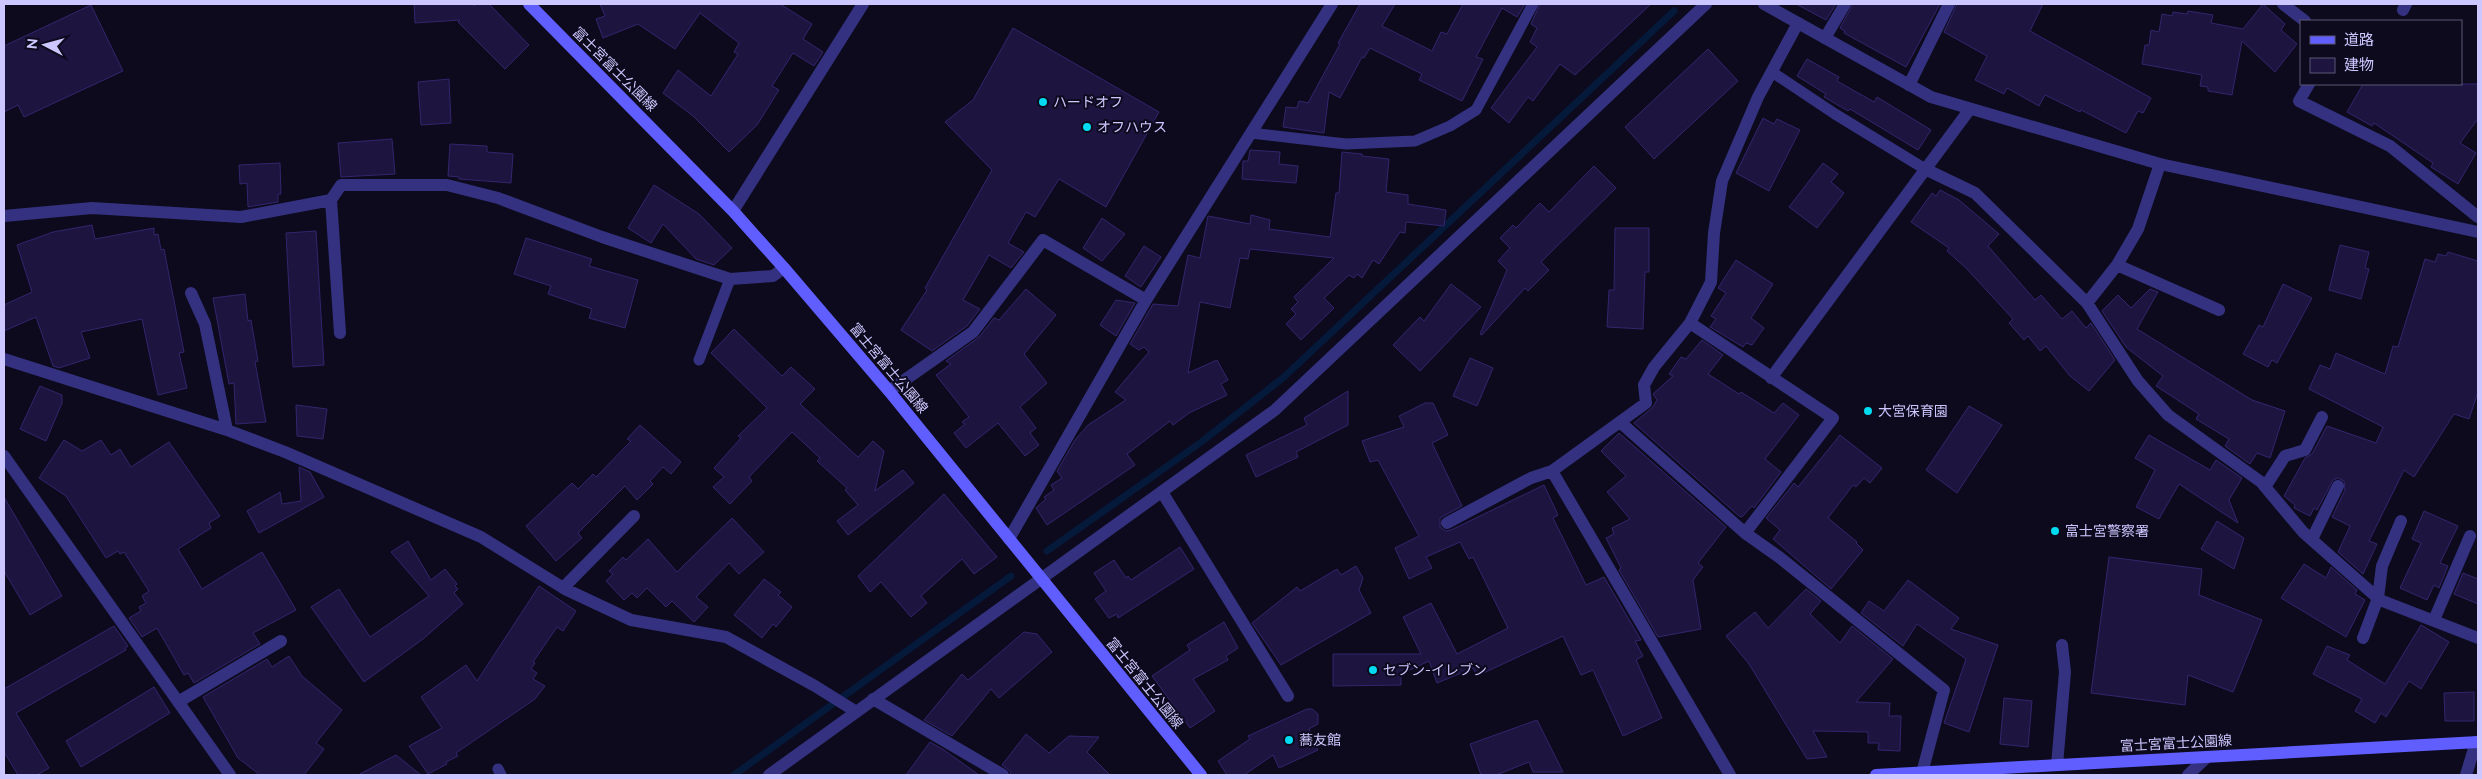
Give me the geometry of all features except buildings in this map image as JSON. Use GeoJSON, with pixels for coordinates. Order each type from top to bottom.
{"type":"FeatureCollection","features":[{"type":"Feature","properties":{"kind":"main road","name":"富士宮富士公園線"},"geometry":{"type":"LineString","coordinates":[[529,4],[733,210],[784,268],[890,391],[1201,775]]}},
{"type":"Feature","properties":{"kind":"main road","name":"富士宮富士公園線"},"geometry":{"type":"LineString","coordinates":[[1876,775],[2477,742]]}},
{"type":"Feature","properties":{"kind":"street"},"geometry":{"type":"LineString","coordinates":[[733,210],[863,4]]}},
{"type":"Feature","properties":{"kind":"street"},"geometry":{"type":"LineString","coordinates":[[1009,539],[1146,300],[1332,4]]}},
{"type":"Feature","properties":{"kind":"street"},"geometry":{"type":"LineString","coordinates":[[769,775],[852,710],[873,699],[1275,410],[1706,4]]}},
{"type":"Feature","properties":{"kind":"street"},"geometry":{"type":"LineString","coordinates":[[1764,4],[1931,97],[2160,164],[2478,231]]}},
{"type":"Feature","properties":{"kind":"street"},"geometry":{"type":"LineString","coordinates":[[1825,38],[1845,4]]}},
{"type":"Feature","properties":{"kind":"street"},"geometry":{"type":"LineString","coordinates":[[1909,85],[1949,4]]}},
{"type":"Feature","properties":{"kind":"street"},"geometry":{"type":"LineString","coordinates":[[2283,4],[2304,20]]}},
{"type":"Feature","properties":{"kind":"street"},"geometry":{"type":"LineString","coordinates":[[1447,523],[1531,478],[1552,472],[1646,403],[1644,385],[1654,367],[1690,323],[1710,282],[1714,233],[1722,181],[1772,72],[1798,23]]}},
{"type":"Feature","properties":{"kind":"street"},"geometry":{"type":"LineString","coordinates":[[2308,85],[2300,101],[2390,146],[2478,217]]}},
{"type":"Feature","properties":{"kind":"street"},"geometry":{"type":"LineString","coordinates":[[1771,378],[1970,109]]}},
{"type":"Feature","properties":{"kind":"street"},"geometry":{"type":"LineString","coordinates":[[2087,303],[2117,265],[2138,229],[2160,164]]}},
{"type":"Feature","properties":{"kind":"street"},"geometry":{"type":"LineString","coordinates":[[1925,169],[1975,193],[2087,303],[2138,381],[2168,415],[2265,487],[2312,540],[2378,598],[2478,638]]}},
{"type":"Feature","properties":{"kind":"street"},"geometry":{"type":"LineString","coordinates":[[340,333],[331,200],[341,185],[447,185],[498,198],[602,237],[730,279],[773,276],[784,268]]}},
{"type":"Feature","properties":{"kind":"street"},"geometry":{"type":"LineString","coordinates":[[4,216],[92,208],[241,217],[331,200]]}},
{"type":"Feature","properties":{"kind":"street"},"geometry":{"type":"LineString","coordinates":[[890,391],[973,332],[1043,240],[1146,300]]}},
{"type":"Feature","properties":{"kind":"street"},"geometry":{"type":"LineString","coordinates":[[2117,265],[2219,310]]}},
{"type":"Feature","properties":{"kind":"street"},"geometry":{"type":"LineString","coordinates":[[191,293],[205,324],[227,430]]}},
{"type":"Feature","properties":{"kind":"street"},"geometry":{"type":"LineString","coordinates":[[1690,323],[1833,418],[1745,533]]}},
{"type":"Feature","properties":{"kind":"street"},"geometry":{"type":"LineString","coordinates":[[4,359],[227,430],[285,452],[482,537],[564,588],[631,620],[726,637],[852,710]]}},
{"type":"Feature","properties":{"kind":"street"},"geometry":{"type":"LineString","coordinates":[[2265,487],[2285,456],[2305,450],[2322,417]]}},
{"type":"Feature","properties":{"kind":"street"},"geometry":{"type":"LineString","coordinates":[[1620,422],[1745,533],[1779,557],[1944,690],[1922,773]]}},
{"type":"Feature","properties":{"kind":"street"},"geometry":{"type":"LineString","coordinates":[[4,456],[230,775]]}},
{"type":"Feature","properties":{"kind":"street"},"geometry":{"type":"LineString","coordinates":[[1552,472],[1730,775]]}},
{"type":"Feature","properties":{"kind":"street"},"geometry":{"type":"LineString","coordinates":[[2312,540],[2338,486]]}},
{"type":"Feature","properties":{"kind":"street"},"geometry":{"type":"LineString","coordinates":[[1162,492],[1288,696]]}},
{"type":"Feature","properties":{"kind":"street"},"geometry":{"type":"LineString","coordinates":[[564,588],[634,516]]}},
{"type":"Feature","properties":{"kind":"street"},"geometry":{"type":"LineString","coordinates":[[2363,638],[2378,598],[2382,566],[2401,521]]}},
{"type":"Feature","properties":{"kind":"street"},"geometry":{"type":"LineString","coordinates":[[2434,620],[2470,536]]}},
{"type":"Feature","properties":{"kind":"street"},"geometry":{"type":"LineString","coordinates":[[178,702],[281,641]]}},
{"type":"Feature","properties":{"kind":"street"},"geometry":{"type":"LineString","coordinates":[[2057,765],[2065,672],[2062,645]]}},
{"type":"Feature","properties":{"kind":"street"},"geometry":{"type":"LineString","coordinates":[[873,699],[1003,775]]}},
{"type":"Feature","properties":{"kind":"street"},"geometry":{"type":"LineString","coordinates":[[2466,775],[2477,742]]}},
{"type":"Feature","properties":{"kind":"street"},"geometry":{"type":"LineString","coordinates":[[2188,775],[2207,757]]}},
{"type":"Feature","properties":{"kind":"lane"},"geometry":{"type":"LineString","coordinates":[[1251,133],[1346,144],[1414,141],[1450,126],[1476,110],[1533,4]]}},
{"type":"Feature","properties":{"kind":"lane"},"geometry":{"type":"LineString","coordinates":[[1772,72],[1835,114],[1925,169]]}},
{"type":"Feature","properties":{"kind":"lane"},"geometry":{"type":"LineString","coordinates":[[699,360],[730,279]]}},
{"type":"Feature","properties":{"kind":"waterway"},"geometry":{"type":"LineString","coordinates":[[1047,551],[1200,443],[1284,377],[1674,11]]}},
{"type":"Feature","properties":{"kind":"waterway"},"geometry":{"type":"LineString","coordinates":[[734,775],[1011,576]]}},
{"type":"Feature","properties":{"kind":"place","name":"ハードオフ"},"geometry":{"type":"Point","coordinates":[1043,102]}},
{"type":"Feature","properties":{"kind":"place","name":"オフハウス"},"geometry":{"type":"Point","coordinates":[1087,127]}},
{"type":"Feature","properties":{"kind":"place","name":"大宮保育園"},"geometry":{"type":"Point","coordinates":[1868,411]}},
{"type":"Feature","properties":{"kind":"place","name":"富士宮警察署"},"geometry":{"type":"Point","coordinates":[2055,531]}},
{"type":"Feature","properties":{"kind":"place","name":"セブン-イレブン"},"geometry":{"type":"Point","coordinates":[1373,670]}},
{"type":"Feature","properties":{"kind":"place","name":"蕎友館"},"geometry":{"type":"Point","coordinates":[1289,740]}}]}
